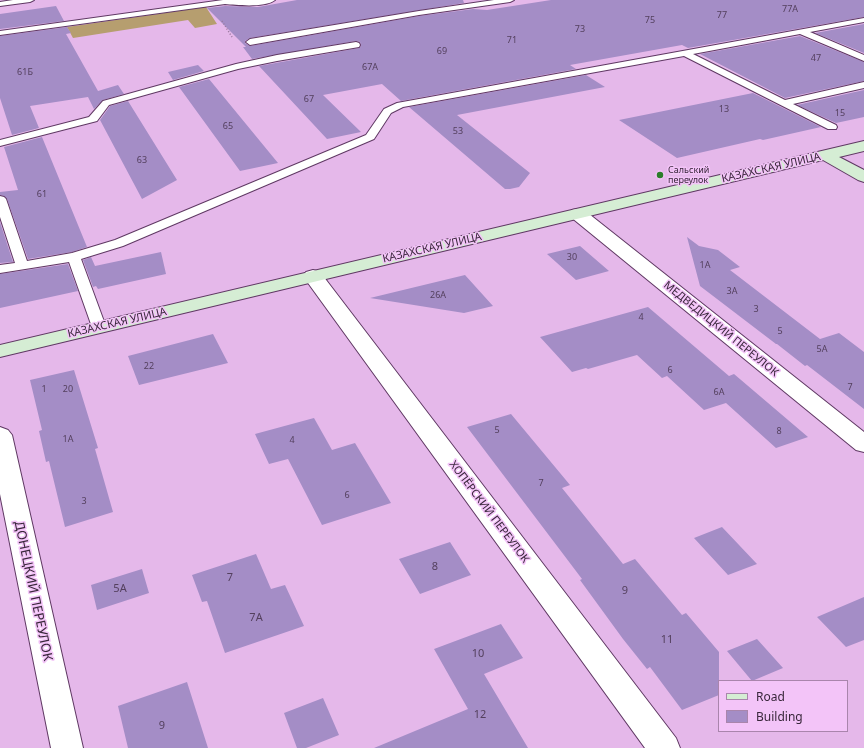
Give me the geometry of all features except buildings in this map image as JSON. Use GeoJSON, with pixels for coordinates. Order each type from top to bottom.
{"type":"FeatureCollection","features":[{"type":"Feature","properties":{"kind":"main road","name":"КАЗАХСКАЯ УЛИЦА"},"geometry":{"type":"LineString","coordinates":[[0,351],[864,146]]}},
{"type":"Feature","properties":{"kind":"main road"},"geometry":{"type":"LineString","coordinates":[[825,155],[864,177]]}},
{"type":"Feature","properties":{"kind":"street","name":"МЕДВЕДИЦКИЙ ПЕРЕУЛОК"},"geometry":{"type":"LineString","coordinates":[[578,214],[864,444]]}},
{"type":"Feature","properties":{"kind":"street","name":"ХОПЁРСКИЙ ПЕРЕУЛОК"},"geometry":{"type":"LineString","coordinates":[[313,276],[664,748]]}},
{"type":"Feature","properties":{"kind":"street","name":"ДОНЕЦКИЙ ПЕРЕУЛОК"},"geometry":{"type":"LineString","coordinates":[[0,435],[67,748]]}},
{"type":"Feature","properties":{"kind":"lane"},"geometry":{"type":"LineString","coordinates":[[0,4],[30,0]]}},
{"type":"Feature","properties":{"kind":"lane"},"geometry":{"type":"LineString","coordinates":[[0,33],[225,2],[248,3],[271,0]]}},
{"type":"Feature","properties":{"kind":"lane"},"geometry":{"type":"LineString","coordinates":[[468,0],[476,5]]}},
{"type":"Feature","properties":{"kind":"lane"},"geometry":{"type":"LineString","coordinates":[[250,42],[419,13],[510,0]]}},
{"type":"Feature","properties":{"kind":"lane"},"geometry":{"type":"LineString","coordinates":[[0,269],[74,257],[119,243],[370,137],[387,111],[400,105],[864,20]]}},
{"type":"Feature","properties":{"kind":"lane"},"geometry":{"type":"LineString","coordinates":[[800,31],[864,58]]}},
{"type":"Feature","properties":{"kind":"lane"},"geometry":{"type":"LineString","coordinates":[[0,143],[93,119],[106,103],[251,64],[277,58],[356,45]]}},
{"type":"Feature","properties":{"kind":"lane"},"geometry":{"type":"LineString","coordinates":[[685,53],[832,127]]}},
{"type":"Feature","properties":{"kind":"lane"},"geometry":{"type":"LineString","coordinates":[[784,102],[864,85]]}},
{"type":"Feature","properties":{"kind":"lane"},"geometry":{"type":"LineString","coordinates":[[0,199],[22,265]]}},
{"type":"Feature","properties":{"kind":"lane"},"geometry":{"type":"LineString","coordinates":[[74,257],[100,327]]}},
{"type":"Feature","properties":{"kind":"path"},"geometry":{"type":"LineString","coordinates":[[210,4],[251,64]]}},
{"type":"Feature","properties":{"kind":"shaded area"},"geometry":{"type":"Polygon","coordinates":[[[206,7],[217,24],[195,28],[188,20],[73,38],[67,27],[206,7]]]}},
{"type":"Feature","properties":{"kind":"place","name":"Сальский переулок"},"geometry":{"type":"Point","coordinates":[660,175]}}]}
